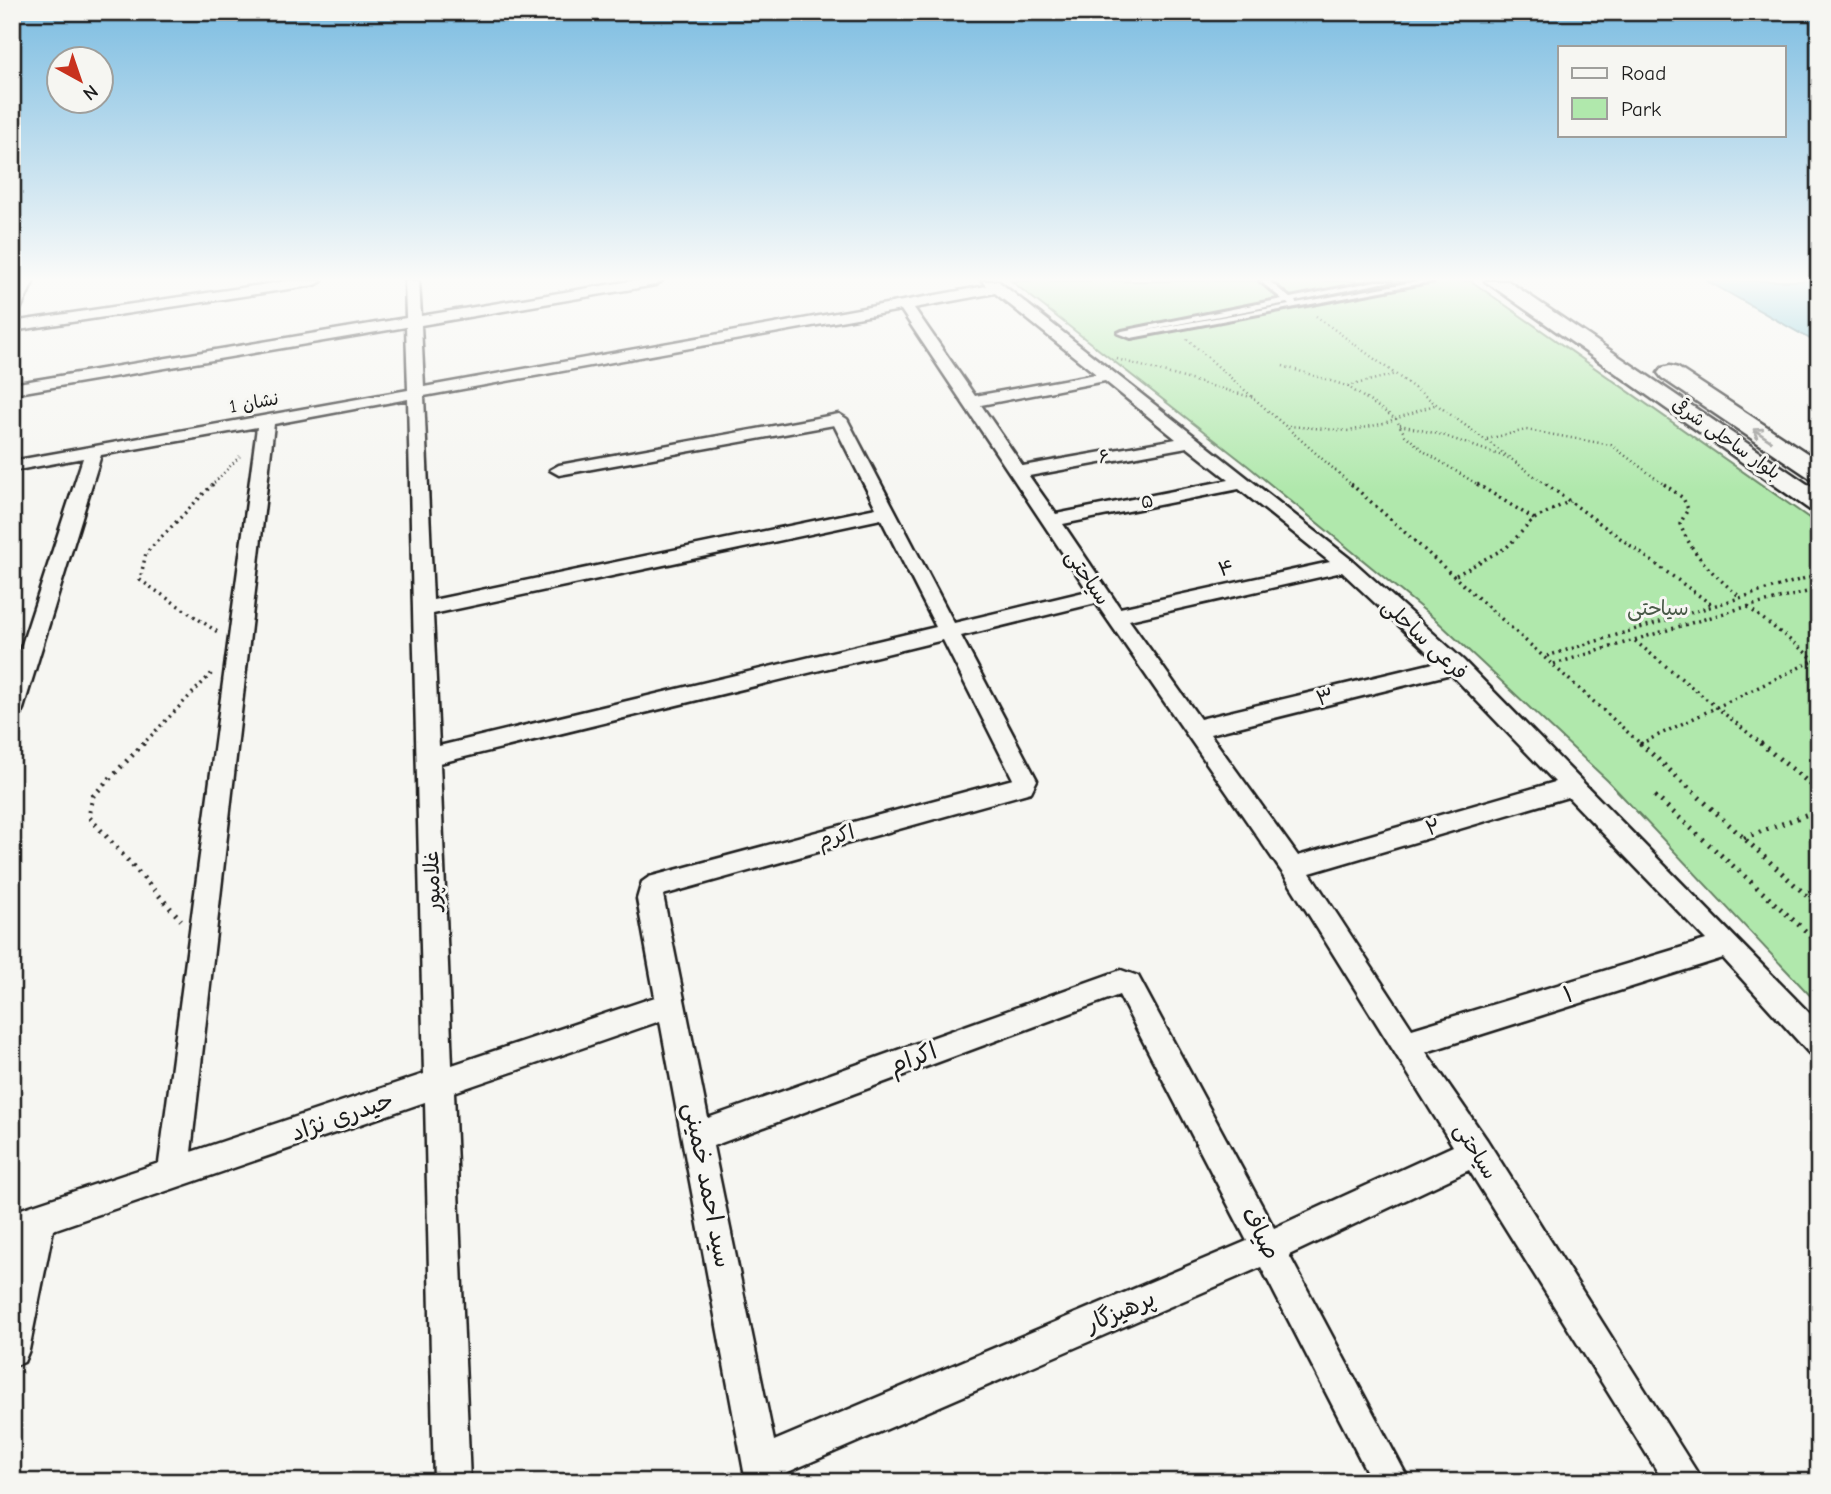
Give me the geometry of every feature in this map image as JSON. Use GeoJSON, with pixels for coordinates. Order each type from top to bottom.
{"type":"FeatureCollection","features":[{"type":"Feature","properties":{"kind":"main road","name":"بلوار ساحلی شرقی"},"geometry":{"type":"LineString","coordinates":[[1596,351],[1819,504]]}},
{"type":"Feature","properties":{"kind":"main road","name":"بلوار ساحلی شرقی"},"geometry":{"type":"LineString","coordinates":[[1647,358],[1819,472]]}},
{"type":"Feature","properties":{"kind":"street"},"geometry":{"type":"LineString","coordinates":[[12,389],[241,351]]}},
{"type":"Feature","properties":{"kind":"street","name":"غلامپور"},"geometry":{"type":"LineString","coordinates":[[414,351],[452,1482]]}},
{"type":"Feature","properties":{"kind":"street","name":"نشان 1"},"geometry":{"type":"LineString","coordinates":[[12,466],[265,426],[416,393],[648,351]]}},
{"type":"Feature","properties":{"kind":"street","name":"سیاحتی"},"geometry":{"type":"LineString","coordinates":[[936,351],[1016,473],[1293,868],[1408,1044],[1685,1482]]}},
{"type":"Feature","properties":{"kind":"street","name":"فرعی ساحلی"},"geometry":{"type":"LineString","coordinates":[[1087,351],[1109,366],[1191,441],[1346,565],[1455,665],[1728,944],[1819,1043]]}},
{"type":"Feature","properties":{"kind":"street"},"geometry":{"type":"LineString","coordinates":[[969,402],[1109,366]]}},
{"type":"Feature","properties":{"kind":"street"},"geometry":{"type":"LineString","coordinates":[[559,470],[834,418],[842,422],[948,632]]}},
{"type":"Feature","properties":{"kind":"street"},"geometry":{"type":"LineString","coordinates":[[173,1174],[265,426]]}},
{"type":"Feature","properties":{"kind":"street","name":"۶"},"geometry":{"type":"LineString","coordinates":[[1016,473],[1191,441]]}},
{"type":"Feature","properties":{"kind":"street"},"geometry":{"type":"LineString","coordinates":[[12,709],[94,451]]}},
{"type":"Feature","properties":{"kind":"street","name":"۵"},"geometry":{"type":"LineString","coordinates":[[1051,521],[1243,482]]}},
{"type":"Feature","properties":{"kind":"street"},"geometry":{"type":"LineString","coordinates":[[423,609],[886,512]]}},
{"type":"Feature","properties":{"kind":"street","name":"۴"},"geometry":{"type":"LineString","coordinates":[[428,757],[948,632],[1346,565]]}},
{"type":"Feature","properties":{"kind":"street","name":"اکرم"},"geometry":{"type":"LineString","coordinates":[[651,890],[658,885],[1023,785],[1023,775],[948,632]]}},
{"type":"Feature","properties":{"kind":"street","name":"۳"},"geometry":{"type":"LineString","coordinates":[[1195,729],[1455,665]]}},
{"type":"Feature","properties":{"kind":"street","name":"۲"},"geometry":{"type":"LineString","coordinates":[[1293,868],[1573,786]]}},
{"type":"Feature","properties":{"kind":"street","name":"سید احمد خمینی"},"geometry":{"type":"LineString","coordinates":[[651,890],[650,899],[673,1004],[763,1473]]}},
{"type":"Feature","properties":{"kind":"street","name":"۱"},"geometry":{"type":"LineString","coordinates":[[1408,1044],[1728,944]]}},
{"type":"Feature","properties":{"kind":"street","name":"اکرام"},"geometry":{"type":"LineString","coordinates":[[698,1137],[1121,982],[1128,985]]}},
{"type":"Feature","properties":{"kind":"street","name":"صیاف"},"geometry":{"type":"LineString","coordinates":[[1128,985],[1392,1482]]}},
{"type":"Feature","properties":{"kind":"street","name":"حیدری نژاد"},"geometry":{"type":"LineString","coordinates":[[26,1223],[673,1004]]}},
{"type":"Feature","properties":{"kind":"street","name":"پرهیزگار"},"geometry":{"type":"LineString","coordinates":[[763,1473],[1268,1248],[1476,1152]]}},
{"type":"Feature","properties":{"kind":"street"},"geometry":{"type":"LineString","coordinates":[[12,1350],[26,1223]]}},
{"type":"Feature","properties":{"kind":"path"},"geometry":{"type":"LineString","coordinates":[[1200,351],[1546,656],[1817,906]]}},
{"type":"Feature","properties":{"kind":"path"},"geometry":{"type":"LineString","coordinates":[[1363,351],[1712,606]]}},
{"type":"Feature","properties":{"kind":"path"},"geometry":{"type":"LineString","coordinates":[[1109,366],[1256,399]]}},
{"type":"Feature","properties":{"kind":"path"},"geometry":{"type":"LineString","coordinates":[[1283,366],[1347,386],[1396,419],[1424,452],[1534,519]]}},
{"type":"Feature","properties":{"kind":"path"},"geometry":{"type":"LineString","coordinates":[[1347,386],[1396,374]]}},
{"type":"Feature","properties":{"kind":"path"},"geometry":{"type":"LineString","coordinates":[[1288,426],[1349,431],[1396,419],[1437,404]]}},
{"type":"Feature","properties":{"kind":"path"},"geometry":{"type":"LineString","coordinates":[[1400,425],[1442,435],[1515,461]]}},
{"type":"Feature","properties":{"kind":"path"},"geometry":{"type":"LineString","coordinates":[[201,943],[89,817],[93,796],[238,646],[140,580],[146,553],[265,426]]}},
{"type":"Feature","properties":{"kind":"path"},"geometry":{"type":"LineString","coordinates":[[1486,440],[1526,430],[1611,445],[1683,498],[1688,509],[1680,524],[1686,542],[1704,566],[1739,596]]}},
{"type":"Feature","properties":{"kind":"path"},"geometry":{"type":"LineString","coordinates":[[1455,575],[1507,547],[1534,519],[1570,501]]}},
{"type":"Feature","properties":{"kind":"path"},"geometry":{"type":"LineString","coordinates":[[1546,656],[1819,574]]}},
{"type":"Feature","properties":{"kind":"path"},"geometry":{"type":"LineString","coordinates":[[1554,664],[1747,607],[1819,589]]}},
{"type":"Feature","properties":{"kind":"path"},"geometry":{"type":"LineString","coordinates":[[1640,744],[1818,660],[1747,607]]}},
{"type":"Feature","properties":{"kind":"path"},"geometry":{"type":"LineString","coordinates":[[1635,640],[1819,791]]}},
{"type":"Feature","properties":{"kind":"path"},"geometry":{"type":"LineString","coordinates":[[1655,796],[1819,943]]}},
{"type":"Feature","properties":{"kind":"path"},"geometry":{"type":"LineString","coordinates":[[1744,838],[1819,810]]}},
{"type":"Feature","properties":{"kind":"path"},"geometry":{"type":"LineString","coordinates":[[1817,906],[1819,895]]}},
{"type":"Feature","properties":{"kind":"green space","name":"سیاحتی"},"geometry":{"type":"Polygon","coordinates":[[[1100,351],[1570,351],[1819,525],[1819,1005],[1608,781],[1436,620],[1248,466],[1100,351]]]}}]}
